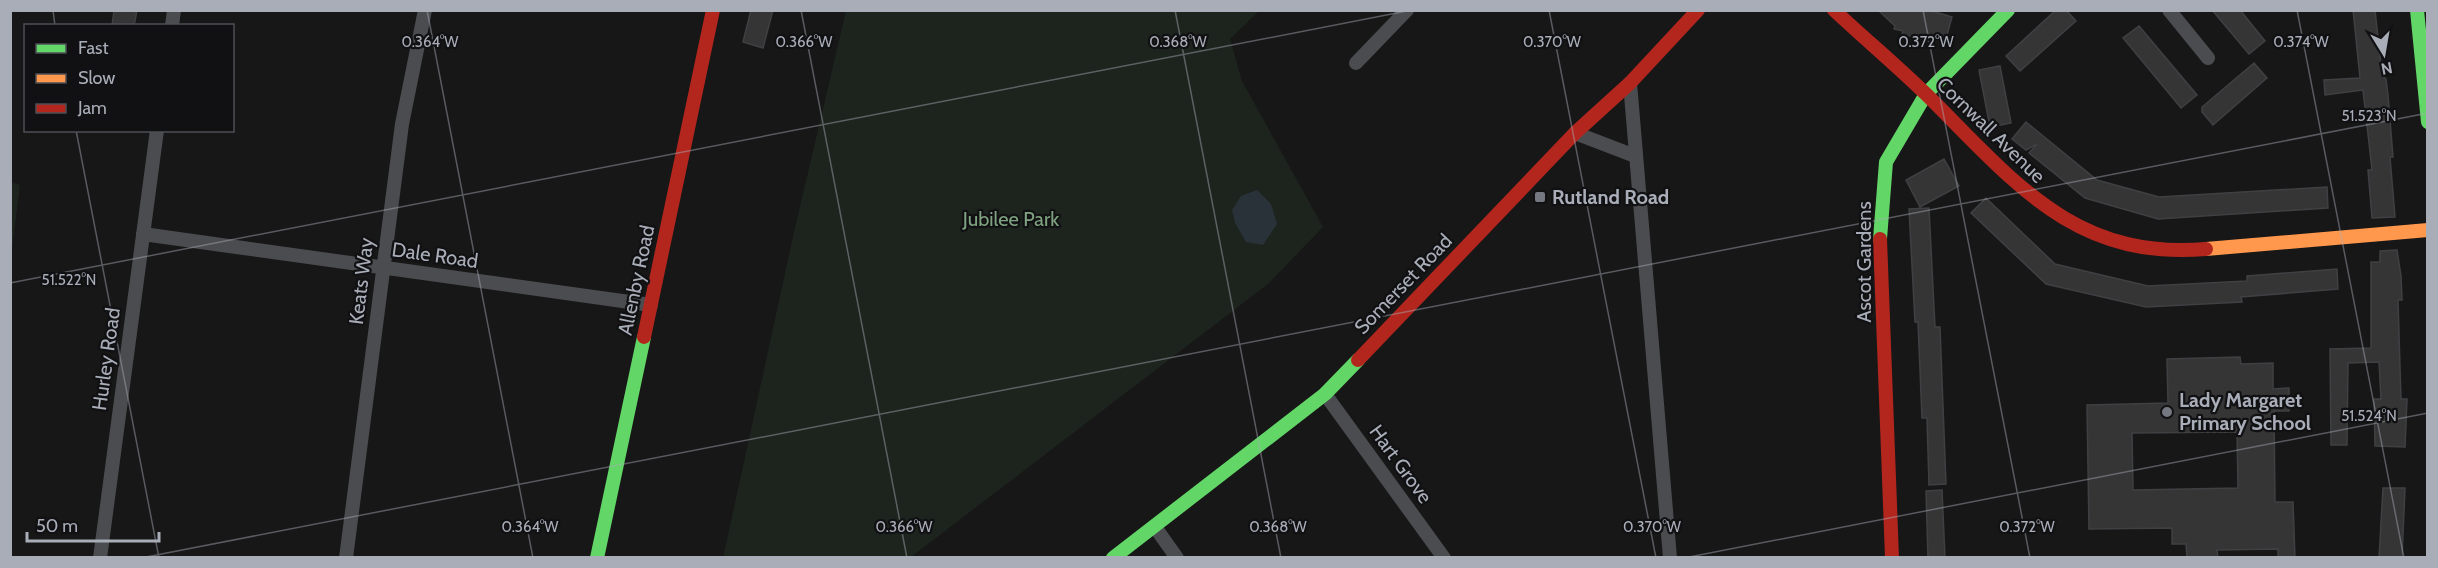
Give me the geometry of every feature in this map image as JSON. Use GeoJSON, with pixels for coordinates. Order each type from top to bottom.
{"type":"FeatureCollection","features":[{"type":"Feature","properties":{"kind":"street","name":"Keats Way"},"geometry":{"type":"LineString","coordinates":[[346,558],[402,124],[425,10]]}},
{"type":"Feature","properties":{"kind":"street","name":"Allenby Road"},"geometry":{"type":"LineString","coordinates":[[597,558],[713,10]]}},
{"type":"Feature","properties":{"kind":"street"},"geometry":{"type":"LineString","coordinates":[[1356,63],[1407,10]]}},
{"type":"Feature","properties":{"kind":"street","name":"Somerset Road"},"geometry":{"type":"LineString","coordinates":[[1113,558],[1325,394],[1575,133],[1630,83],[1698,10]]}},
{"type":"Feature","properties":{"kind":"street","name":"Cornwall Avenue"},"geometry":{"type":"LineString","coordinates":[[1834,10],[1926,94],[2020,188],[2078,228],[2113,242],[2146,248],[2191,250],[2427,230]]}},
{"type":"Feature","properties":{"kind":"street","name":"Ascot Gardens"},"geometry":{"type":"LineString","coordinates":[[1892,558],[1879,222],[1886,162],[1926,94],[2008,10]]}},
{"type":"Feature","properties":{"kind":"street"},"geometry":{"type":"LineString","coordinates":[[2169,10],[2208,58]]}},
{"type":"Feature","properties":{"kind":"street"},"geometry":{"type":"LineString","coordinates":[[2417,10],[2427,122]]}},
{"type":"Feature","properties":{"kind":"street"},"geometry":{"type":"LineString","coordinates":[[1630,83],[1670,558]]}},
{"type":"Feature","properties":{"kind":"street","name":"Hurley Road"},"geometry":{"type":"LineString","coordinates":[[100,558],[157,132]]}},
{"type":"Feature","properties":{"kind":"street"},"geometry":{"type":"LineString","coordinates":[[1575,133],[1635,156]]}},
{"type":"Feature","properties":{"kind":"street","name":"Dale Road"},"geometry":{"type":"LineString","coordinates":[[143,234],[651,304]]}},
{"type":"Feature","properties":{"kind":"street","name":"Hart Grove"},"geometry":{"type":"LineString","coordinates":[[1325,394],[1444,558]]}},
{"type":"Feature","properties":{"kind":"street"},"geometry":{"type":"LineString","coordinates":[[1155,527],[1177,558]]}},
{"type":"Feature","properties":{"kind":"green space","name":"Jubilee Park"},"geometry":{"type":"Polygon","coordinates":[[[846,11],[1259,11],[1230,39],[1242,81],[1323,227],[1268,284],[911,557],[723,558],[794,232],[846,11]]]}},
{"type":"Feature","properties":{"kind":"green space"},"geometry":{"type":"Polygon","coordinates":[[[10,182],[20,185],[11,257],[10,182]]]}},
{"type":"Feature","properties":{"kind":"shaded area"},"geometry":{"type":"Polygon","coordinates":[[[1257,190],[1271,204],[1277,224],[1263,245],[1246,242],[1235,223],[1232,210],[1241,196],[1257,190]]]}},
{"type":"Feature","properties":{"kind":"building"},"geometry":{"type":"Polygon","coordinates":[[[114,10],[137,10],[134,24],[112,24],[114,10]]]}},
{"type":"Feature","properties":{"kind":"building"},"geometry":{"type":"Polygon","coordinates":[[[751,10],[773,10],[763,48],[743,42],[751,10]]]}},
{"type":"Feature","properties":{"kind":"building"},"geometry":{"type":"Polygon","coordinates":[[[1878,10],[1929,10],[1952,17],[1945,42],[1934,39],[1933,42],[1902,34],[1903,31],[1894,29],[1895,26],[1878,10]]]}},
{"type":"Feature","properties":{"kind":"building"},"geometry":{"type":"Polygon","coordinates":[[[2056,10],[2066,10],[2076,21],[2020,71],[2006,56],[2056,10]]]}},
{"type":"Feature","properties":{"kind":"building"},"geometry":{"type":"Polygon","coordinates":[[[2212,10],[2240,10],[2265,41],[2249,54],[2212,10]]]}},
{"type":"Feature","properties":{"kind":"building"},"geometry":{"type":"Polygon","coordinates":[[[2353,10],[2375,10],[2382,75],[2386,79],[2388,95],[2395,217],[2372,218],[2368,170],[2372,170],[2363,90],[2325,95],[2324,80],[2360,78],[2353,10]]]}},
{"type":"Feature","properties":{"kind":"building"},"geometry":{"type":"Polygon","coordinates":[[[2139,26],[2197,95],[2181,108],[2123,38],[2139,26]]]}},
{"type":"Feature","properties":{"kind":"building"},"geometry":{"type":"Polygon","coordinates":[[[2254,63],[2267,78],[2213,125],[2202,112],[2202,107],[2254,63]]]}},
{"type":"Feature","properties":{"kind":"building"},"geometry":{"type":"Polygon","coordinates":[[[2000,66],[2011,123],[1990,127],[1979,70],[2000,66]]]}},
{"type":"Feature","properties":{"kind":"building"},"geometry":{"type":"Polygon","coordinates":[[[2026,122],[2097,180],[2159,197],[2327,187],[2328,208],[2158,219],[2085,198],[2029,153],[2037,144],[2026,150],[2012,139],[2026,122]]]}},
{"type":"Feature","properties":{"kind":"building"},"geometry":{"type":"Polygon","coordinates":[[[1944,159],[1959,186],[1920,207],[1906,180],[1944,159]]]}},
{"type":"Feature","properties":{"kind":"building"},"geometry":{"type":"Polygon","coordinates":[[[1986,198],[2055,264],[2148,286],[2247,281],[2247,276],[2337,269],[2338,289],[2241,297],[2242,302],[2146,307],[2046,284],[1971,213],[1986,198]]]}},
{"type":"Feature","properties":{"kind":"building"},"geometry":{"type":"Polygon","coordinates":[[[1929,208],[1935,327],[1940,327],[1946,484],[1929,485],[1927,418],[1922,418],[1918,322],[1915,322],[1909,209],[1929,208]]]}},
{"type":"Feature","properties":{"kind":"building"},"geometry":{"type":"Polygon","coordinates":[[[2397,250],[2402,300],[2398,300],[2401,399],[2407,399],[2405,447],[2375,446],[2374,399],[2381,399],[2379,362],[2348,363],[2347,445],[2331,445],[2330,349],[2371,348],[2371,262],[2380,262],[2380,251],[2397,250]]]}},
{"type":"Feature","properties":{"kind":"building"},"geometry":{"type":"Polygon","coordinates":[[[2240,357],[2241,364],[2273,363],[2273,389],[2289,388],[2289,411],[2274,411],[2275,502],[2293,502],[2295,558],[2278,558],[2278,549],[2217,550],[2218,558],[2187,558],[2186,544],[2172,544],[2172,528],[2089,529],[2087,405],[2168,403],[2167,359],[2240,357]],[[2237,432],[2132,433],[2133,490],[2238,488],[2237,432]]]}},
{"type":"Feature","properties":{"kind":"building"},"geometry":{"type":"Polygon","coordinates":[[[2383,488],[2405,488],[2402,558],[2379,558],[2383,488]]]}},
{"type":"Feature","properties":{"kind":"building"},"geometry":{"type":"Polygon","coordinates":[[[1942,490],[1945,558],[1928,558],[1926,491],[1942,490]]]}},
{"type":"Feature","properties":{"kind":"traffic: fast"},"geometry":{"type":"LineString","coordinates":[[1880,239],[1886,162],[1926,94],[2008,10]]}},
{"type":"Feature","properties":{"kind":"traffic: fast"},"geometry":{"type":"LineString","coordinates":[[2417,10],[2428,122]]}},
{"type":"Feature","properties":{"kind":"traffic: fast"},"geometry":{"type":"LineString","coordinates":[[597,558],[644,337]]}},
{"type":"Feature","properties":{"kind":"traffic: fast"},"geometry":{"type":"LineString","coordinates":[[1113,558],[1325,394],[1358,360]]}},
{"type":"Feature","properties":{"kind":"traffic: slow"},"geometry":{"type":"LineString","coordinates":[[2206,249],[2428,230]]}},
{"type":"Feature","properties":{"kind":"traffic: jam"},"geometry":{"type":"LineString","coordinates":[[644,337],[713,10]]}},
{"type":"Feature","properties":{"kind":"traffic: jam"},"geometry":{"type":"LineString","coordinates":[[1358,360],[1575,133],[1630,83],[1698,10]]}},
{"type":"Feature","properties":{"kind":"traffic: jam"},"geometry":{"type":"LineString","coordinates":[[1834,10],[1922,90],[1993,162],[2053,211],[2085,229],[2121,242],[2161,249],[2206,249]]}},
{"type":"Feature","properties":{"kind":"traffic: jam"},"geometry":{"type":"LineString","coordinates":[[1880,239],[1892,558]]}},
{"type":"Feature","properties":{"kind":"place","name":"Rutland Road"},"geometry":{"type":"Point","coordinates":[1540,197]}},
{"type":"Feature","properties":{"kind":"place","name":"Lady Margaret Primary School"},"geometry":{"type":"Point","coordinates":[2167,412]}}]}
